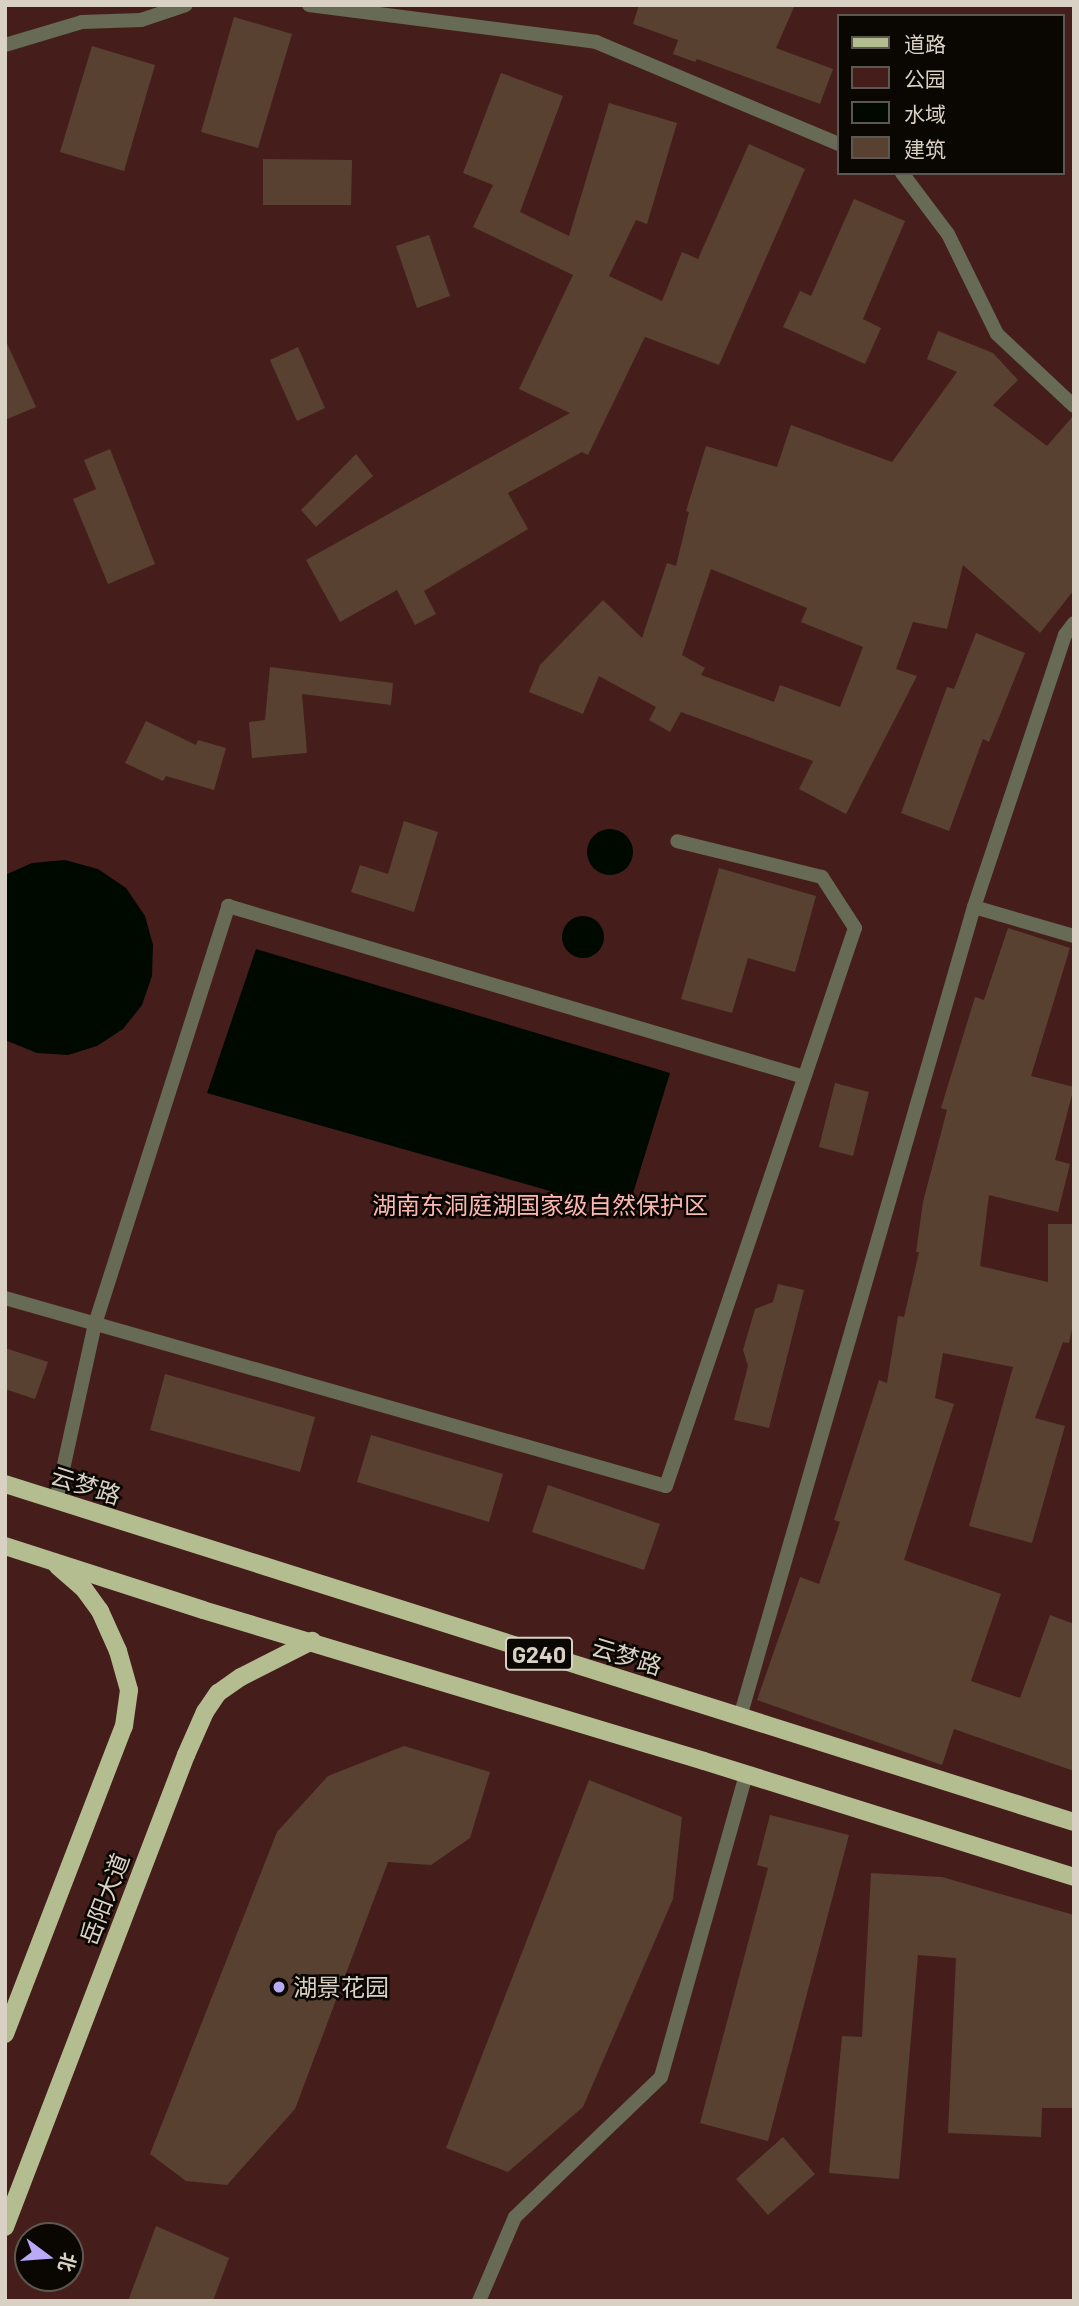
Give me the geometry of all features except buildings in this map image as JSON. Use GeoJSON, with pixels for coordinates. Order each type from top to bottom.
{"type":"FeatureCollection","features":[{"type":"Feature","properties":{"kind":"main road","name":"云梦路"},"geometry":{"type":"LineString","coordinates":[[5,1484],[1074,1822]]}},
{"type":"Feature","properties":{"kind":"main road","name":"G240"},"geometry":{"type":"LineString","coordinates":[[5,1546],[1074,1877]]}},
{"type":"Feature","properties":{"kind":"main road","name":"岳阳大道"},"geometry":{"type":"LineString","coordinates":[[5,2034],[124,1726],[129,1690],[118,1651],[100,1611],[84,1589],[53,1562]]}},
{"type":"Feature","properties":{"kind":"main road","name":"岳阳大道"},"geometry":{"type":"LineString","coordinates":[[5,2227],[186,1755],[205,1712],[218,1693],[241,1677],[312,1642]]}},
{"type":"Feature","properties":{"kind":"street"},"geometry":{"type":"LineString","coordinates":[[5,45],[82,22],[141,20],[187,5]]}},
{"type":"Feature","properties":{"kind":"street"},"geometry":{"type":"LineString","coordinates":[[309,5],[596,42],[838,144]]}},
{"type":"Feature","properties":{"kind":"street"},"geometry":{"type":"LineString","coordinates":[[904,175],[948,234],[997,334],[1074,406]]}},
{"type":"Feature","properties":{"kind":"street"},"geometry":{"type":"LineString","coordinates":[[740,1717],[974,907],[1065,635],[1074,623]]}},
{"type":"Feature","properties":{"kind":"street"},"geometry":{"type":"LineString","coordinates":[[5,1298],[666,1486],[855,928],[822,877],[677,841]]}},
{"type":"Feature","properties":{"kind":"street"},"geometry":{"type":"LineString","coordinates":[[57,1501],[95,1324],[228,906],[804,1077]]}},
{"type":"Feature","properties":{"kind":"street"},"geometry":{"type":"LineString","coordinates":[[974,907],[1074,936]]}},
{"type":"Feature","properties":{"kind":"street"},"geometry":{"type":"LineString","coordinates":[[479,2301],[515,2217],[661,2077],[747,1774]]}},
{"type":"Feature","properties":{"kind":"green space","name":"湖南东洞庭湖国家级自然保护区"},"geometry":{"type":"Polygon","coordinates":[[[5,5],[1074,5],[1074,2301],[5,2301],[5,5]]]}},
{"type":"Feature","properties":{"kind":"water"},"geometry":{"type":"Polygon","coordinates":[[[610,829],[619,830],[626,836],[632,843],[632,861],[626,868],[619,874],[610,875],[601,874],[594,868],[588,861],[587,852],[588,843],[594,836],[601,830],[610,829]]]}},
{"type":"Feature","properties":{"kind":"water"},"geometry":{"type":"Polygon","coordinates":[[[65,860],[98,869],[126,888],[145,916],[153,945],[152,976],[142,1005],[123,1029],[97,1046],[68,1055],[37,1053],[5,1040],[5,875],[32,863],[65,860]]]}},
{"type":"Feature","properties":{"kind":"water"},"geometry":{"type":"Polygon","coordinates":[[[583,916],[598,922],[604,937],[598,952],[583,958],[568,952],[562,937],[568,922],[583,916]]]}},
{"type":"Feature","properties":{"kind":"water"},"geometry":{"type":"Polygon","coordinates":[[[256,949],[670,1073],[627,1213],[207,1093],[256,949]]]}},
{"type":"Feature","properties":{"kind":"place","name":"湖景花园"},"geometry":{"type":"Point","coordinates":[279,1987]}}]}
